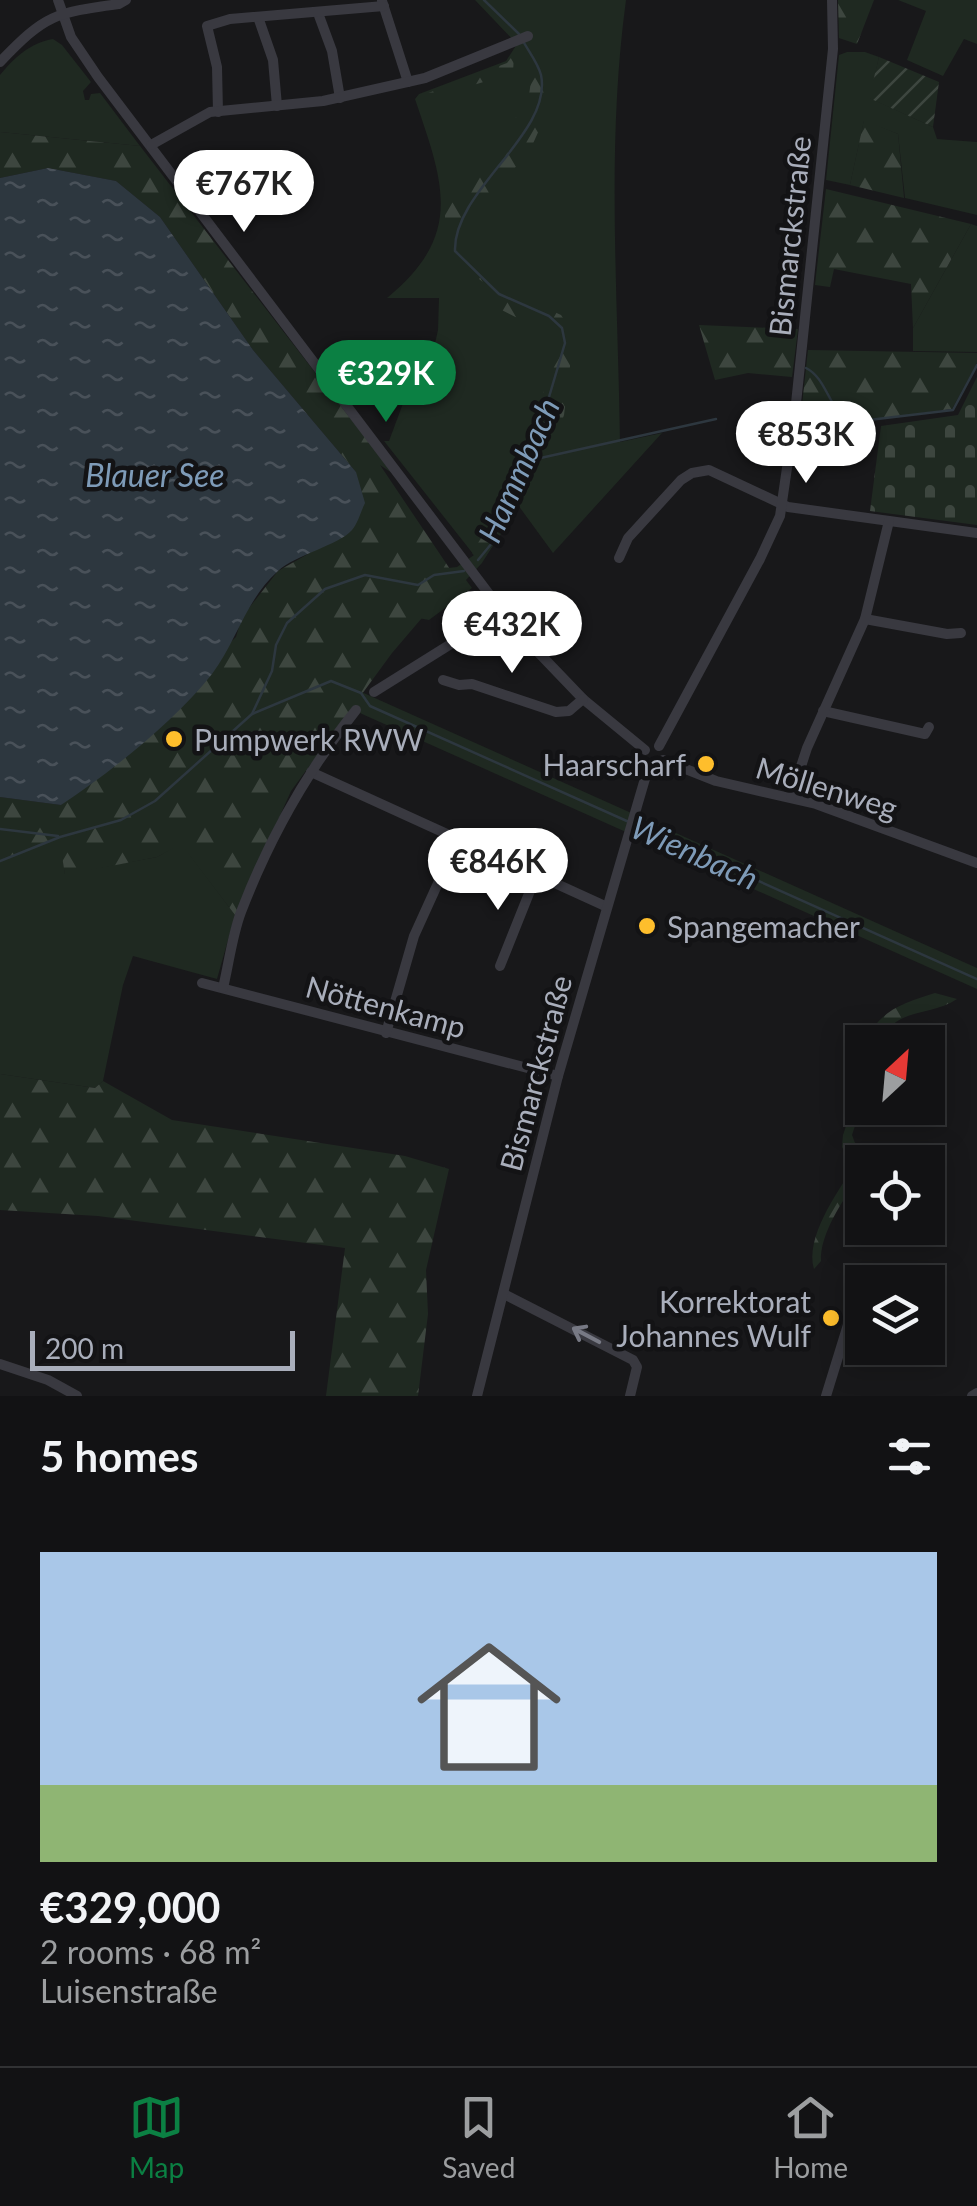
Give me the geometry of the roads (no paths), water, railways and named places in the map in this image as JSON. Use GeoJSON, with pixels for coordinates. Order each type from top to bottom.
{"type":"FeatureCollection","features":[{"type":"Feature","properties":{"kind":"street"},"geometry":{"type":"LineString","coordinates":[[58,0],[70,37],[502,612],[535,652],[583,699],[645,750]]}},
{"type":"Feature","properties":{"kind":"street"},"geometry":{"type":"LineString","coordinates":[[0,62],[32,30],[61,12],[126,0]]}},
{"type":"Feature","properties":{"kind":"street","name":"Bismarckstraße"},"geometry":{"type":"LineString","coordinates":[[658,746],[760,559],[782,505],[796,414],[832,68],[832,0]]}},
{"type":"Feature","properties":{"kind":"street"},"geometry":{"type":"LineString","coordinates":[[218,112],[217,67],[207,26],[230,20],[383,3],[408,82]]}},
{"type":"Feature","properties":{"kind":"street"},"geometry":{"type":"LineString","coordinates":[[318,13],[332,52],[340,98]]}},
{"type":"Feature","properties":{"kind":"street"},"geometry":{"type":"LineString","coordinates":[[258,17],[273,60],[276,106]]}},
{"type":"Feature","properties":{"kind":"street"},"geometry":{"type":"LineString","coordinates":[[151,145],[186,124],[218,112],[340,98],[425,78],[528,36]]}},
{"type":"Feature","properties":{"kind":"street"},"geometry":{"type":"LineString","coordinates":[[619,558],[628,538],[692,473],[718,472],[782,505],[977,533]]}},
{"type":"Feature","properties":{"kind":"street"},"geometry":{"type":"LineString","coordinates":[[790,797],[823,711],[866,619],[889,521]]}},
{"type":"Feature","properties":{"kind":"street"},"geometry":{"type":"LineString","coordinates":[[374,692],[502,612]]}},
{"type":"Feature","properties":{"kind":"street"},"geometry":{"type":"LineString","coordinates":[[866,619],[948,634],[961,632]]}},
{"type":"Feature","properties":{"kind":"street"},"geometry":{"type":"LineString","coordinates":[[444,680],[472,684],[556,712],[569,711],[583,699]]}},
{"type":"Feature","properties":{"kind":"street"},"geometry":{"type":"LineString","coordinates":[[223,988],[240,914],[283,818],[310,772],[356,710]]}},
{"type":"Feature","properties":{"kind":"street"},"geometry":{"type":"LineString","coordinates":[[823,711],[925,734],[930,727]]}},
{"type":"Feature","properties":{"kind":"street"},"geometry":{"type":"LineString","coordinates":[[658,746],[664,752],[663,760],[657,766],[649,765],[644,758],[645,750],[658,746]]}},
{"type":"Feature","properties":{"kind":"street","name":"Möllenweg"},"geometry":{"type":"LineString","coordinates":[[663,760],[716,782],[790,797],[977,862]]}},
{"type":"Feature","properties":{"kind":"street","name":"Bismarckstraße"},"geometry":{"type":"LineString","coordinates":[[477,1396],[558,1076],[632,812],[649,765]]}},
{"type":"Feature","properties":{"kind":"street"},"geometry":{"type":"LineString","coordinates":[[310,772],[606,906]]}},
{"type":"Feature","properties":{"kind":"street"},"geometry":{"type":"LineString","coordinates":[[386,1034],[414,936],[458,839]]}},
{"type":"Feature","properties":{"kind":"street"},"geometry":{"type":"LineString","coordinates":[[500,966],[536,876]]}},
{"type":"Feature","properties":{"kind":"street","name":"Nöttenkamp"},"geometry":{"type":"LineString","coordinates":[[202,982],[386,1034],[558,1076]]}},
{"type":"Feature","properties":{"kind":"street"},"geometry":{"type":"LineString","coordinates":[[504,1294],[633,1360],[637,1367],[630,1396]]}},
{"type":"Feature","properties":{"kind":"street"},"geometry":{"type":"LineString","coordinates":[[826,1396],[845,1334]]}},
{"type":"Feature","properties":{"kind":"street"},"geometry":{"type":"LineString","coordinates":[[0,1364],[35,1374],[78,1396]]}},
{"type":"Feature","properties":{"kind":"water","name":"Blauer See"},"geometry":{"type":"Polygon","coordinates":[[[48,168],[116,181],[160,217],[253,350],[356,472],[365,503],[346,535],[286,565],[267,582],[212,674],[180,710],[121,761],[61,805],[0,797],[0,178],[48,168]]]}},
{"type":"Feature","properties":{"kind":"waterway","name":"Hammbach"},"geometry":{"type":"LineString","coordinates":[[484,0],[519,34]]}},
{"type":"Feature","properties":{"kind":"waterway","name":"Hammbach"},"geometry":{"type":"LineString","coordinates":[[478,560],[492,543],[524,462],[547,420],[549,397],[565,343],[562,328],[549,316],[499,294],[455,251],[459,228],[469,206],[519,141],[541,97],[540,71],[523,41]]}},
{"type":"Feature","properties":{"kind":"waterway"},"geometry":{"type":"LineString","coordinates":[[806,368],[819,380],[838,411],[852,422],[953,410],[977,365]]}},
{"type":"Feature","properties":{"kind":"waterway"},"geometry":{"type":"LineString","coordinates":[[527,461],[716,419]]}},
{"type":"Feature","properties":{"kind":"waterway","name":"Hammbach"},"geometry":{"type":"LineString","coordinates":[[0,861],[60,837],[121,820],[155,801],[252,714],[272,671],[276,645],[287,623],[325,589],[365,575],[418,585],[434,575],[464,571]]}},
{"type":"Feature","properties":{"kind":"waterway","name":"Wienbach"},"geometry":{"type":"LineString","coordinates":[[252,714],[331,681],[361,693],[370,706],[629,822]]}},
{"type":"Feature","properties":{"kind":"waterway","name":"Wienbach"},"geometry":{"type":"LineString","coordinates":[[636,826],[977,979]]}},
{"type":"Feature","properties":{"kind":"waterway"},"geometry":{"type":"LineString","coordinates":[[0,829],[58,836]]}},
{"type":"Feature","properties":{"kind":"place","name":"Pumpwerk RWW"},"geometry":{"type":"Point","coordinates":[174,739]}},
{"type":"Feature","properties":{"kind":"place","name":"Haarscharf"},"geometry":{"type":"Point","coordinates":[706,764]}},
{"type":"Feature","properties":{"kind":"place","name":"Spangemacher"},"geometry":{"type":"Point","coordinates":[647,926]}},
{"type":"Feature","properties":{"kind":"place","name":"Korrektorat Johannes Wulf"},"geometry":{"type":"Point","coordinates":[831,1318]}}]}
